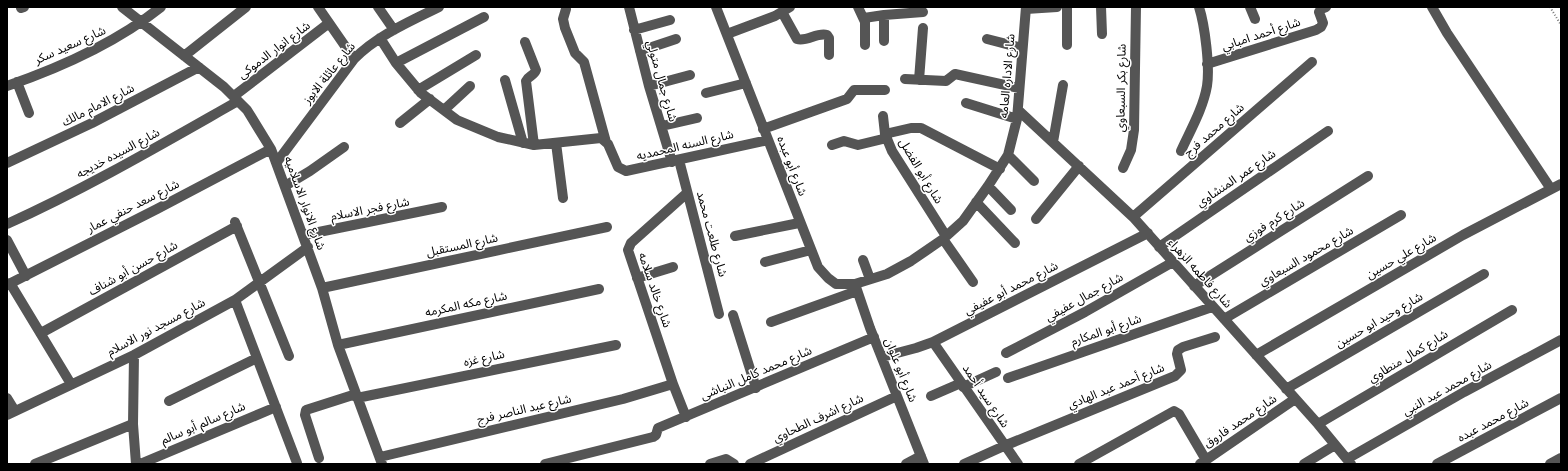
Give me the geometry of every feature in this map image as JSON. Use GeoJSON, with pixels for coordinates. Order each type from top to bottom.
{"type":"FeatureCollection","features":[{"type":"Feature","properties":{"kind":"street","name":"شارع الانوار الاسلاميه"},"geometry":{"type":"LineString","coordinates":[[122,7],[236,99],[247,110],[271,148],[304,235],[322,288],[338,345],[381,460]]}},
{"type":"Feature","properties":{"kind":"street","name":"شارع سعيد سكر"},"geometry":{"type":"LineString","coordinates":[[7,86],[106,44],[142,22],[161,7]]}},
{"type":"Feature","properties":{"kind":"street"},"geometry":{"type":"LineString","coordinates":[[184,56],[246,7]]}},
{"type":"Feature","properties":{"kind":"street"},"geometry":{"type":"LineString","coordinates":[[378,7],[394,30]]}},
{"type":"Feature","properties":{"kind":"street","name":"شارع عائلة الابوز"},"geometry":{"type":"LineString","coordinates":[[277,162],[354,59],[365,48],[394,30],[439,7]]}},
{"type":"Feature","properties":{"kind":"street","name":"شارع جمال متولي"},"geometry":{"type":"LineString","coordinates":[[629,7],[649,86],[662,126],[676,161]]}},
{"type":"Feature","properties":{"kind":"street","name":"شارع أبو عبده"},"geometry":{"type":"LineString","coordinates":[[716,7],[818,267],[836,284],[856,288]]}},
{"type":"Feature","properties":{"kind":"street"},"geometry":{"type":"LineString","coordinates":[[858,7],[864,18],[865,45]]}},
{"type":"Feature","properties":{"kind":"street"},"geometry":{"type":"LineString","coordinates":[[1026,8],[1057,7]]}},
{"type":"Feature","properties":{"kind":"street"},"geometry":{"type":"LineString","coordinates":[[1067,7],[1067,45]]}},
{"type":"Feature","properties":{"kind":"street"},"geometry":{"type":"LineString","coordinates":[[1101,7],[1102,34]]}},
{"type":"Feature","properties":{"kind":"street","name":"شارع بكر السبعاوي"},"geometry":{"type":"LineString","coordinates":[[1123,168],[1131,150],[1134,130],[1136,7]]}},
{"type":"Feature","properties":{"kind":"street"},"geometry":{"type":"LineString","coordinates":[[1181,151],[1199,111],[1207,86],[1205,37],[1199,7]]}},
{"type":"Feature","properties":{"kind":"street"},"geometry":{"type":"LineString","coordinates":[[1250,7],[1255,19]]}},
{"type":"Feature","properties":{"kind":"street","name":"شارع أحمد امبابي"},"geometry":{"type":"LineString","coordinates":[[1207,64],[1316,30],[1321,27],[1323,22],[1319,12],[1321,9],[1326,7]]}},
{"type":"Feature","properties":{"kind":"street"},"geometry":{"type":"LineString","coordinates":[[1432,7],[1447,33],[1551,189]]}},
{"type":"Feature","properties":{"kind":"street"},"geometry":{"type":"LineString","coordinates":[[322,8],[329,23],[354,59]]}},
{"type":"Feature","properties":{"kind":"street","name":"شارع الاداره العامه"},"geometry":{"type":"LineString","coordinates":[[856,288],[870,279],[887,274],[911,261],[944,237],[963,221],[1000,169],[1008,155],[1018,114],[1026,8]]}},
{"type":"Feature","properties":{"kind":"street"},"geometry":{"type":"LineString","coordinates":[[566,9],[564,25],[575,53],[584,62],[606,142]]}},
{"type":"Feature","properties":{"kind":"street"},"geometry":{"type":"LineString","coordinates":[[726,34],[768,18],[786,9],[797,39],[802,40],[827,35],[829,38],[829,55]]}},
{"type":"Feature","properties":{"kind":"street"},"geometry":{"type":"LineString","coordinates":[[864,18],[923,12]]}},
{"type":"Feature","properties":{"kind":"street"},"geometry":{"type":"LineString","coordinates":[[884,15],[884,41]]}},
{"type":"Feature","properties":{"kind":"street"},"geometry":{"type":"LineString","coordinates":[[396,63],[484,17]]}},
{"type":"Feature","properties":{"kind":"street"},"geometry":{"type":"LineString","coordinates":[[634,30],[670,20]]}},
{"type":"Feature","properties":{"kind":"street","name":"شارع انوار الدموكى"},"geometry":{"type":"LineString","coordinates":[[236,99],[329,23]]}},
{"type":"Feature","properties":{"kind":"street"},"geometry":{"type":"LineString","coordinates":[[919,80],[923,28]]}},
{"type":"Feature","properties":{"kind":"street"},"geometry":{"type":"LineString","coordinates":[[380,38],[396,63],[418,90],[457,120],[498,137],[534,145],[598,138],[606,142]]}},
{"type":"Feature","properties":{"kind":"street"},"geometry":{"type":"LineString","coordinates":[[987,38],[1022,48]]}},
{"type":"Feature","properties":{"kind":"street"},"geometry":{"type":"LineString","coordinates":[[640,51],[676,39]]}},
{"type":"Feature","properties":{"kind":"street"},"geometry":{"type":"LineString","coordinates":[[525,42],[536,70],[535,73],[527,78],[526,81],[534,145]]}},
{"type":"Feature","properties":{"kind":"street"},"geometry":{"type":"LineString","coordinates":[[418,90],[476,55]]}},
{"type":"Feature","properties":{"kind":"street","name":"شارع محمد فرج"},"geometry":{"type":"LineString","coordinates":[[1133,217],[1312,62]]}},
{"type":"Feature","properties":{"kind":"street","name":"شارع الامام مالك"},"geometry":{"type":"LineString","coordinates":[[7,163],[92,124],[199,68]]}},
{"type":"Feature","properties":{"kind":"street"},"geometry":{"type":"LineString","coordinates":[[906,79],[946,81],[955,74],[1019,88]]}},
{"type":"Feature","properties":{"kind":"street"},"geometry":{"type":"LineString","coordinates":[[649,86],[690,75]]}},
{"type":"Feature","properties":{"kind":"street"},"geometry":{"type":"LineString","coordinates":[[505,80],[523,143]]}},
{"type":"Feature","properties":{"kind":"street"},"geometry":{"type":"LineString","coordinates":[[17,82],[29,113]]}},
{"type":"Feature","properties":{"kind":"street"},"geometry":{"type":"LineString","coordinates":[[706,92],[746,83]]}},
{"type":"Feature","properties":{"kind":"street"},"geometry":{"type":"LineString","coordinates":[[1053,142],[1063,85]]}},
{"type":"Feature","properties":{"kind":"street"},"geometry":{"type":"LineString","coordinates":[[444,110],[470,86]]}},
{"type":"Feature","properties":{"kind":"street"},"geometry":{"type":"LineString","coordinates":[[764,129],[847,99],[854,90],[885,90]]}},
{"type":"Feature","properties":{"kind":"street","name":"شارع السيده خديجه"},"geometry":{"type":"LineString","coordinates":[[7,224],[46,206],[93,181],[236,99]]}},
{"type":"Feature","properties":{"kind":"street"},"geometry":{"type":"LineString","coordinates":[[400,123],[430,99]]}},
{"type":"Feature","properties":{"kind":"street"},"geometry":{"type":"LineString","coordinates":[[966,103],[1018,114]]}},
{"type":"Feature","properties":{"kind":"street","name":"شارع فاطمه الزهراء"},"geometry":{"type":"LineString","coordinates":[[1018,114],[1053,142],[1133,217],[1318,424],[1349,462]]}},
{"type":"Feature","properties":{"kind":"street","name":"شارع أبو الفضل"},"geometry":{"type":"LineString","coordinates":[[883,116],[886,136],[892,151],[973,282]]}},
{"type":"Feature","properties":{"kind":"street"},"geometry":{"type":"LineString","coordinates":[[662,126],[697,118]]}},
{"type":"Feature","properties":{"kind":"street"},"geometry":{"type":"LineString","coordinates":[[832,145],[844,141],[858,145],[911,128],[921,128],[1000,169]]}},
{"type":"Feature","properties":{"kind":"street","name":"شارع عمر المنشاوي"},"geometry":{"type":"LineString","coordinates":[[1159,247],[1328,131]]}},
{"type":"Feature","properties":{"kind":"street","name":"شارع السنه المحمديه"},"geometry":{"type":"LineString","coordinates":[[606,142],[618,167],[622,170],[631,171],[768,140]]}},
{"type":"Feature","properties":{"kind":"street"},"geometry":{"type":"LineString","coordinates":[[556,143],[564,198]]}},
{"type":"Feature","properties":{"kind":"street"},"geometry":{"type":"LineString","coordinates":[[285,186],[310,171],[344,147]]}},
{"type":"Feature","properties":{"kind":"street","name":"شارع سعد حنفي عمار"},"geometry":{"type":"LineString","coordinates":[[9,284],[157,209],[271,148]]}},
{"type":"Feature","properties":{"kind":"street"},"geometry":{"type":"LineString","coordinates":[[1008,155],[1034,181]]}},
{"type":"Feature","properties":{"kind":"street","name":"شارع طلعت محمد"},"geometry":{"type":"LineString","coordinates":[[676,161],[688,193],[719,314]]}},
{"type":"Feature","properties":{"kind":"street"},"geometry":{"type":"LineString","coordinates":[[1036,218],[1078,166]]}},
{"type":"Feature","properties":{"kind":"street","name":"شارع كرم فوزي"},"geometry":{"type":"LineString","coordinates":[[1194,286],[1368,176]]}},
{"type":"Feature","properties":{"kind":"street","name":"شارع علي حسين"},"geometry":{"type":"LineString","coordinates":[[1256,355],[1463,235],[1561,184]]}},
{"type":"Feature","properties":{"kind":"street"},"geometry":{"type":"LineString","coordinates":[[988,186],[1011,210]]}},
{"type":"Feature","properties":{"kind":"street","name":"شارع خالد سلامه"},"geometry":{"type":"LineString","coordinates":[[686,417],[673,384],[628,250],[631,242],[688,193]]}},
{"type":"Feature","properties":{"kind":"street"},"geometry":{"type":"LineString","coordinates":[[976,202],[1015,243]]}},
{"type":"Feature","properties":{"kind":"street","name":"شارع فجر الاسلام"},"geometry":{"type":"LineString","coordinates":[[304,235],[442,207]]}},
{"type":"Feature","properties":{"kind":"street","name":"شارع محمود السبعاوي"},"geometry":{"type":"LineString","coordinates":[[1224,319],[1401,215]]}},
{"type":"Feature","properties":{"kind":"street"},"geometry":{"type":"LineString","coordinates":[[735,236],[800,223]]}},
{"type":"Feature","properties":{"kind":"street","name":"شارع حسن أبو شناف"},"geometry":{"type":"LineString","coordinates":[[41,334],[236,224],[260,282]]}},
{"type":"Feature","properties":{"kind":"street","name":"شارع المستقبل"},"geometry":{"type":"LineString","coordinates":[[322,288],[607,227]]}},
{"type":"Feature","properties":{"kind":"street","name":"شارع محمد أبو عفيفي"},"geometry":{"type":"LineString","coordinates":[[882,357],[934,342],[1148,233]]}},
{"type":"Feature","properties":{"kind":"street"},"geometry":{"type":"LineString","coordinates":[[7,240],[26,276]]}},
{"type":"Feature","properties":{"kind":"street","name":"شارع مسجد نور الاسلام"},"geometry":{"type":"LineString","coordinates":[[11,413],[134,355],[235,300],[308,247]]}},
{"type":"Feature","properties":{"kind":"street"},"geometry":{"type":"LineString","coordinates":[[765,262],[811,250]]}},
{"type":"Feature","properties":{"kind":"street"},"geometry":{"type":"LineString","coordinates":[[863,260],[870,279]]}},
{"type":"Feature","properties":{"kind":"street","name":"شارع جمال عفيفي"},"geometry":{"type":"LineString","coordinates":[[1006,353],[1085,312],[1173,262]]}},
{"type":"Feature","properties":{"kind":"street"},"geometry":{"type":"LineString","coordinates":[[637,278],[673,267]]}},
{"type":"Feature","properties":{"kind":"street","name":"شارع وحيد ابو حسين"},"geometry":{"type":"LineString","coordinates":[[1286,389],[1484,274]]}},
{"type":"Feature","properties":{"kind":"street"},"geometry":{"type":"LineString","coordinates":[[260,282],[290,356]]}},
{"type":"Feature","properties":{"kind":"street"},"geometry":{"type":"LineString","coordinates":[[9,284],[72,384]]}},
{"type":"Feature","properties":{"kind":"street"},"geometry":{"type":"LineString","coordinates":[[771,322],[856,288]]}},
{"type":"Feature","properties":{"kind":"street","name":"شارع أبو علوان"},"geometry":{"type":"LineString","coordinates":[[856,288],[923,460]]}},
{"type":"Feature","properties":{"kind":"street","name":"شارع مكه المكرمه"},"geometry":{"type":"LineString","coordinates":[[338,345],[599,289]]}},
{"type":"Feature","properties":{"kind":"street"},"geometry":{"type":"LineString","coordinates":[[235,300],[297,463]]}},
{"type":"Feature","properties":{"kind":"street","name":"شارع أبو المكارم"},"geometry":{"type":"LineString","coordinates":[[1008,378],[1212,307]]}},
{"type":"Feature","properties":{"kind":"street","name":"شارع كمال منطاوي"},"geometry":{"type":"LineString","coordinates":[[1318,424],[1512,310]]}},
{"type":"Feature","properties":{"kind":"street"},"geometry":{"type":"LineString","coordinates":[[733,315],[756,388]]}},
{"type":"Feature","properties":{"kind":"street","name":"شارع محمد كامل النباشى"},"geometry":{"type":"LineString","coordinates":[[545,464],[653,437],[656,435],[658,428],[874,337]]}},
{"type":"Feature","properties":{"kind":"street","name":"شارع أحمد عبد الهادي"},"geometry":{"type":"LineString","coordinates":[[1004,446],[1179,374],[1181,370],[1177,354],[1178,350],[1215,337]]}},
{"type":"Feature","properties":{"kind":"street","name":"شارع محمد عبد النبي"},"geometry":{"type":"LineString","coordinates":[[1349,462],[1464,392],[1561,340]]}},
{"type":"Feature","properties":{"kind":"street","name":"شارع سيد أحمد"},"geometry":{"type":"LineString","coordinates":[[934,342],[962,385],[1018,464]]}},
{"type":"Feature","properties":{"kind":"street","name":"شارع غزه"},"geometry":{"type":"LineString","coordinates":[[319,458],[305,415],[306,410],[357,396],[616,345]]}},
{"type":"Feature","properties":{"kind":"street"},"geometry":{"type":"LineString","coordinates":[[134,355],[133,424],[136,464]]}},
{"type":"Feature","properties":{"kind":"street"},"geometry":{"type":"LineString","coordinates":[[169,401],[257,358]]}},
{"type":"Feature","properties":{"kind":"street"},"geometry":{"type":"LineString","coordinates":[[931,396],[996,372]]}},
{"type":"Feature","properties":{"kind":"street","name":"شارع عبد الناصر فرج"},"geometry":{"type":"LineString","coordinates":[[381,460],[632,397],[673,384]]}},
{"type":"Feature","properties":{"kind":"street","name":"شارع اشرف الطحاوي"},"geometry":{"type":"LineString","coordinates":[[750,464],[897,396]]}},
{"type":"Feature","properties":{"kind":"street"},"geometry":{"type":"LineString","coordinates":[[7,398],[11,413]]}},
{"type":"Feature","properties":{"kind":"street","name":"شارع محمد عبده"},"geometry":{"type":"LineString","coordinates":[[1437,464],[1561,398]]}},
{"type":"Feature","properties":{"kind":"street","name":"شارع محمد فاروق"},"geometry":{"type":"LineString","coordinates":[[1203,462],[1295,399]]}},
{"type":"Feature","properties":{"kind":"street","name":"شارع سالم أبو سالم"},"geometry":{"type":"LineString","coordinates":[[140,464],[276,407]]}},
{"type":"Feature","properties":{"kind":"street"},"geometry":{"type":"LineString","coordinates":[[1079,464],[1174,411],[1180,414],[1203,462]]}},
{"type":"Feature","properties":{"kind":"street"},"geometry":{"type":"LineString","coordinates":[[35,464],[133,424]]}},
{"type":"Feature","properties":{"kind":"street"},"geometry":{"type":"LineString","coordinates":[[1304,464],[1335,445]]}},
{"type":"Feature","properties":{"kind":"street"},"geometry":{"type":"LineString","coordinates":[[964,464],[1004,446]]}},
{"type":"Feature","properties":{"kind":"street"},"geometry":{"type":"LineString","coordinates":[[1550,464],[1561,458]]}},
{"type":"Feature","properties":{"kind":"street"},"geometry":{"type":"LineString","coordinates":[[710,464],[726,459],[734,464]]}},
{"type":"Feature","properties":{"kind":"street"},"geometry":{"type":"LineString","coordinates":[[906,464],[923,460]]}},
{"type":"Feature","properties":{"kind":"path"},"geometry":{"type":"LineString","coordinates":[[1550,7],[1561,25]]}}]}
